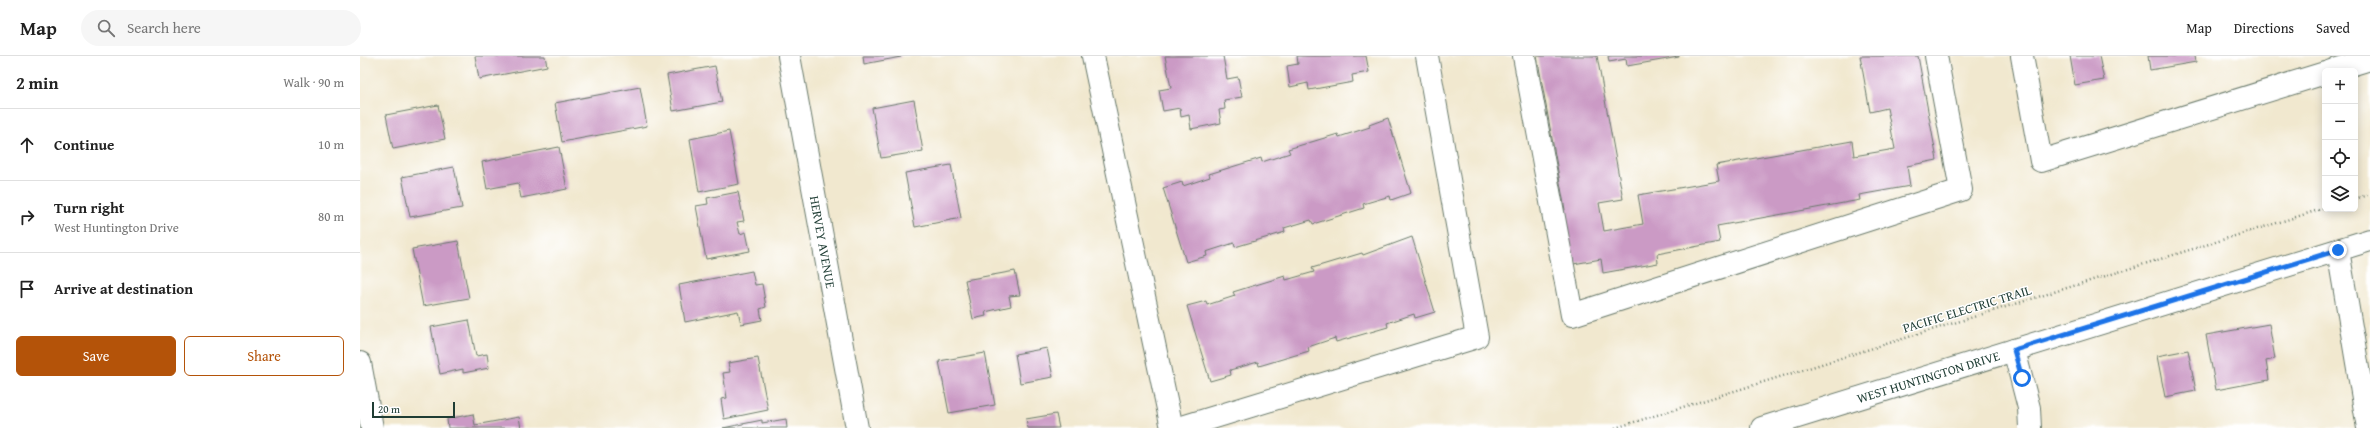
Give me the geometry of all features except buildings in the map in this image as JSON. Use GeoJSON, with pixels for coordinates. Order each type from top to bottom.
{"type":"FeatureCollection","features":[{"type":"Feature","properties":{"kind":"street","name":"HERVEY AVENUE"},"geometry":{"type":"LineString","coordinates":[[789,56],[857,428]]}},
{"type":"Feature","properties":{"kind":"street"},"geometry":{"type":"LineString","coordinates":[[1093,56],[1172,428]]}},
{"type":"Feature","properties":{"kind":"street"},"geometry":{"type":"LineString","coordinates":[[1178,428],[1477,337],[1427,56]]}},
{"type":"Feature","properties":{"kind":"street"},"geometry":{"type":"LineString","coordinates":[[1524,56],[1572,315],[1960,190],[1936,56]]}},
{"type":"Feature","properties":{"kind":"street"},"geometry":{"type":"LineString","coordinates":[[2022,56],[2041,160],[2322,74]]}},
{"type":"Feature","properties":{"kind":"street"},"geometry":{"type":"LineString","coordinates":[[2341,68],[2370,59]]}},
{"type":"Feature","properties":{"kind":"street","name":"WEST HUNTINGTON DRIVE"},"geometry":{"type":"LineString","coordinates":[[1762,428],[2370,240]]}},
{"type":"Feature","properties":{"kind":"street"},"geometry":{"type":"LineString","coordinates":[[2338,250],[2368,428]]}},
{"type":"Feature","properties":{"kind":"street"},"geometry":{"type":"LineString","coordinates":[[2014,350],[2029,408],[2030,428]]}},
{"type":"Feature","properties":{"kind":"street"},"geometry":{"type":"LineString","coordinates":[[360,363],[372,428]]}},
{"type":"Feature","properties":{"kind":"path"},"geometry":{"type":"LineString","coordinates":[[2358,198],[2370,194]]}},
{"type":"Feature","properties":{"kind":"path","name":"PACIFIC ELECTRIC TRAIL"},"geometry":{"type":"LineString","coordinates":[[1615,428],[2322,209]]}},
{"type":"Feature","properties":{"kind":"route"},"geometry":{"type":"LineString","coordinates":[[2022,378],[2014,350],[2338,250]]}}]}
